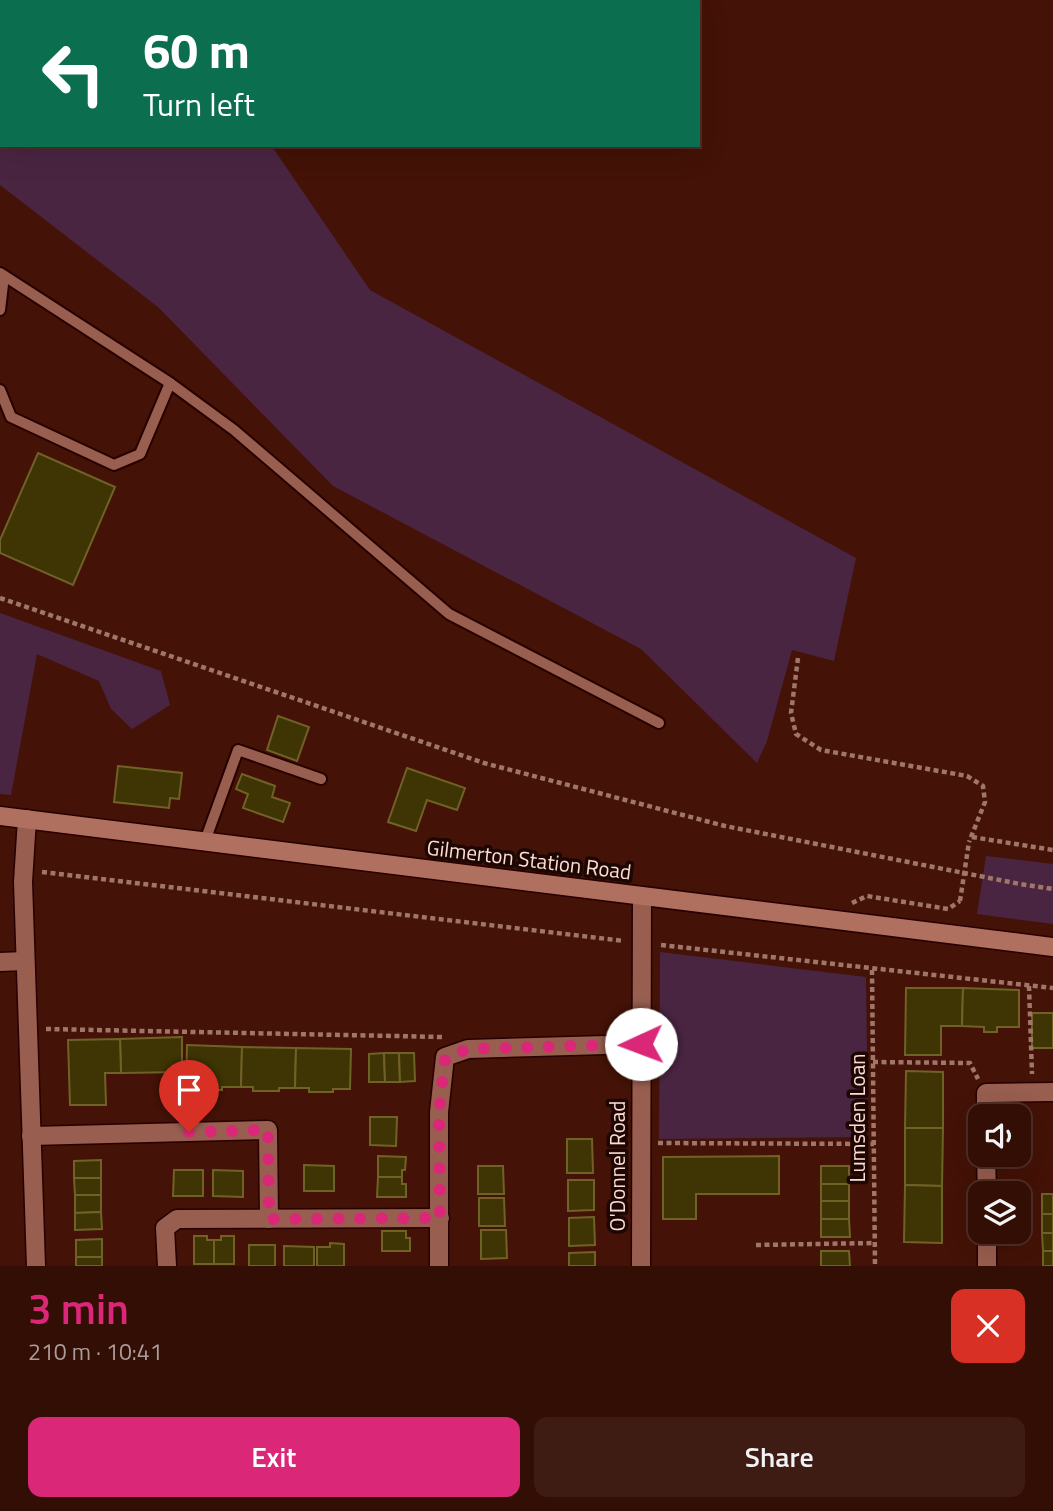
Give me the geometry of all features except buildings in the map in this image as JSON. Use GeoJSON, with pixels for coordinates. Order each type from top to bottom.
{"type":"FeatureCollection","features":[{"type":"Feature","properties":{"kind":"street","name":"Gilmerton Station Road"},"geometry":{"type":"LineString","coordinates":[[0,816],[1053,947]]}},
{"type":"Feature","properties":{"kind":"street"},"geometry":{"type":"LineString","coordinates":[[27,819],[23,869],[36,1266]]}},
{"type":"Feature","properties":{"kind":"street","name":"O'Donnel Road"},"geometry":{"type":"LineString","coordinates":[[640,1266],[642,897]]}},
{"type":"Feature","properties":{"kind":"street"},"geometry":{"type":"LineString","coordinates":[[0,962],[25,961]]}},
{"type":"Feature","properties":{"kind":"street"},"geometry":{"type":"LineString","coordinates":[[439,1266],[439,1112],[445,1058],[468,1049],[641,1044]]}},
{"type":"Feature","properties":{"kind":"street"},"geometry":{"type":"LineString","coordinates":[[986,1104],[986,1093],[1053,1092]]}},
{"type":"Feature","properties":{"kind":"street"},"geometry":{"type":"LineString","coordinates":[[31,1136],[268,1130],[269,1219]]}},
{"type":"Feature","properties":{"kind":"street"},"geometry":{"type":"LineString","coordinates":[[167,1266],[165,1228],[177,1219],[440,1218]]}},
{"type":"Feature","properties":{"kind":"street"},"geometry":{"type":"LineString","coordinates":[[987,1244],[988,1266]]}},
{"type":"Feature","properties":{"kind":"lane"},"geometry":{"type":"LineString","coordinates":[[0,310],[2,274],[170,383],[234,430],[449,614],[659,723]]}},
{"type":"Feature","properties":{"kind":"lane"},"geometry":{"type":"LineString","coordinates":[[0,390],[11,417],[114,465],[140,454],[170,383]]}},
{"type":"Feature","properties":{"kind":"lane"},"geometry":{"type":"LineString","coordinates":[[205,841],[238,750],[321,779]]}},
{"type":"Feature","properties":{"kind":"path"},"geometry":{"type":"LineString","coordinates":[[0,598],[484,763],[725,826],[1053,889]]}},
{"type":"Feature","properties":{"kind":"path"},"geometry":{"type":"LineString","coordinates":[[798,658],[791,713],[796,734],[821,750],[967,776],[983,786],[985,802],[970,839],[960,901],[948,909],[867,896],[850,903],[845,920]]}},
{"type":"Feature","properties":{"kind":"path"},"geometry":{"type":"LineString","coordinates":[[970,839],[1053,850]]}},
{"type":"Feature","properties":{"kind":"path"},"geometry":{"type":"LineString","coordinates":[[23,869],[872,970],[1053,988]]}},
{"type":"Feature","properties":{"kind":"path","name":"Lumsden Loan"},"geometry":{"type":"LineString","coordinates":[[872,970],[874,1266]]}},
{"type":"Feature","properties":{"kind":"path"},"geometry":{"type":"LineString","coordinates":[[1030,986],[1032,1092]]}},
{"type":"Feature","properties":{"kind":"path"},"geometry":{"type":"LineString","coordinates":[[28,1029],[449,1037],[468,1049]]}},
{"type":"Feature","properties":{"kind":"path"},"geometry":{"type":"LineString","coordinates":[[873,1062],[970,1063],[986,1093]]}},
{"type":"Feature","properties":{"kind":"path"},"geometry":{"type":"LineString","coordinates":[[641,1143],[874,1144]]}},
{"type":"Feature","properties":{"kind":"path"},"geometry":{"type":"LineString","coordinates":[[756,1245],[874,1242]]}},
{"type":"Feature","properties":{"kind":"shaded area"},"geometry":{"type":"Polygon","coordinates":[[[0,147],[272,147],[370,290],[856,558],[834,661],[792,650],[767,741],[757,763],[641,649],[333,486],[158,307],[0,185],[0,147]]]}},
{"type":"Feature","properties":{"kind":"shaded area"},"geometry":{"type":"Polygon","coordinates":[[[0,613],[161,671],[170,705],[132,729],[111,709],[99,681],[37,654],[11,795],[0,794],[0,613]]]}},
{"type":"Feature","properties":{"kind":"shaded area"},"geometry":{"type":"Polygon","coordinates":[[[986,856],[1053,864],[1053,924],[977,914],[986,856]]]}},
{"type":"Feature","properties":{"kind":"shaded area"},"geometry":{"type":"Polygon","coordinates":[[[660,952],[866,977],[868,1137],[659,1139],[660,952]]]}},
{"type":"Feature","properties":{"kind":"route"},"geometry":{"type":"LineString","coordinates":[[189,1132],[268,1130],[269,1219],[440,1218],[439,1112],[445,1058],[468,1049],[641,1044]]}}]}
